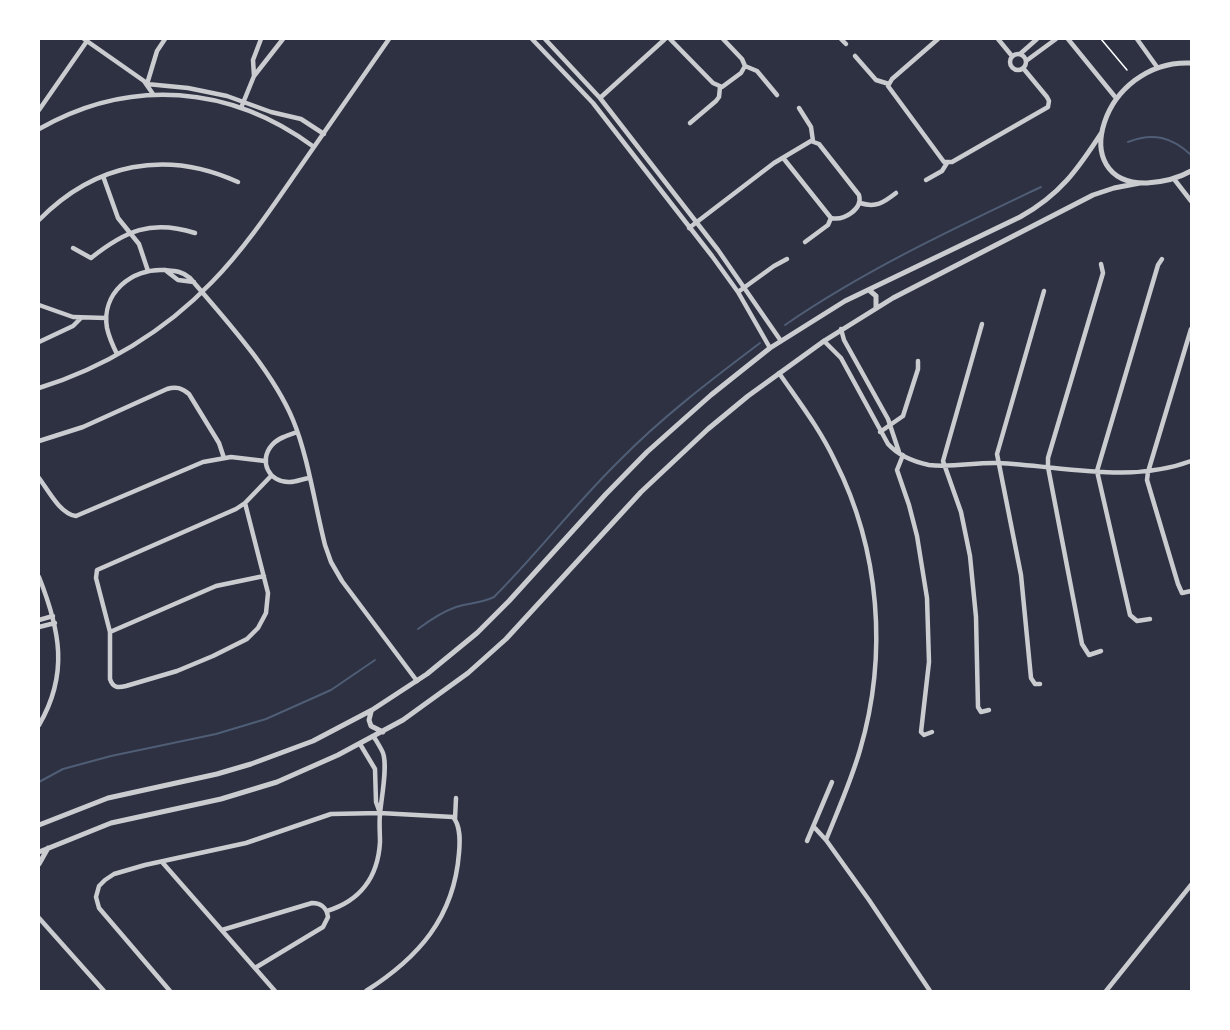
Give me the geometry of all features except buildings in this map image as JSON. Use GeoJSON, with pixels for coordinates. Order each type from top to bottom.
{"type":"FeatureCollection","features":[{"type":"Feature","properties":{"kind":"street"},"geometry":{"type":"LineString","coordinates":[[147,84],[157,51],[165,39]]}},
{"type":"Feature","properties":{"kind":"street"},"geometry":{"type":"LineString","coordinates":[[254,76],[254,60],[261,39]]}},
{"type":"Feature","properties":{"kind":"street"},"geometry":{"type":"LineString","coordinates":[[241,108],[254,76],[283,39]]}},
{"type":"Feature","properties":{"kind":"street"},"geometry":{"type":"LineString","coordinates":[[39,388],[79,374],[117,354],[169,321],[202,291],[247,243],[388,39]]}},
{"type":"Feature","properties":{"kind":"street"},"geometry":{"type":"LineString","coordinates":[[532,39],[593,103],[640,164],[738,292],[770,348]]}},
{"type":"Feature","properties":{"kind":"street"},"geometry":{"type":"LineString","coordinates":[[540,46],[546,39],[600,98],[746,288],[781,341]]}},
{"type":"Feature","properties":{"kind":"street"},"geometry":{"type":"LineString","coordinates":[[593,103],[665,39]]}},
{"type":"Feature","properties":{"kind":"street"},"geometry":{"type":"LineString","coordinates":[[670,39],[712,83],[720,87],[741,73],[745,66]]}},
{"type":"Feature","properties":{"kind":"street"},"geometry":{"type":"LineString","coordinates":[[723,39],[742,59],[745,66],[757,71],[777,96]]}},
{"type":"Feature","properties":{"kind":"street"},"geometry":{"type":"LineString","coordinates":[[841,39],[846,44]]}},
{"type":"Feature","properties":{"kind":"street"},"geometry":{"type":"LineString","coordinates":[[889,84],[938,39]]}},
{"type":"Feature","properties":{"kind":"street"},"geometry":{"type":"LineString","coordinates":[[998,39],[1012,56]]}},
{"type":"Feature","properties":{"kind":"street"},"geometry":{"type":"LineString","coordinates":[[1012,56],[1020,54],[1037,39]]}},
{"type":"Feature","properties":{"kind":"street"},"geometry":{"type":"LineString","coordinates":[[1023,68],[1026,61],[1056,39]]}},
{"type":"Feature","properties":{"kind":"street"},"geometry":{"type":"LineString","coordinates":[[1068,39],[1116,98]]}},
{"type":"Feature","properties":{"kind":"street"},"geometry":{"type":"LineString","coordinates":[[1137,39],[1157,67]]}},
{"type":"Feature","properties":{"kind":"street"},"geometry":{"type":"LineString","coordinates":[[39,110],[86,40],[147,84],[153,94]]}},
{"type":"Feature","properties":{"kind":"street"},"geometry":{"type":"LineString","coordinates":[[1020,54],[1026,61]]}},
{"type":"Feature","properties":{"kind":"street"},"geometry":{"type":"LineString","coordinates":[[855,56],[876,80],[889,84]]}},
{"type":"Feature","properties":{"kind":"street"},"geometry":{"type":"LineString","coordinates":[[1012,56],[1010,60],[1012,67],[1016,70],[1023,68]]}},
{"type":"Feature","properties":{"kind":"street"},"geometry":{"type":"LineString","coordinates":[[1140,183],[1122,177],[1107,164],[1102,152],[1102,132],[1108,112],[1116,98],[1132,82],[1157,67],[1191,63]]}},
{"type":"Feature","properties":{"kind":"street"},"geometry":{"type":"LineString","coordinates":[[926,180],[942,171],[947,163],[1048,107],[1048,99],[1023,68]]}},
{"type":"Feature","properties":{"kind":"street"},"geometry":{"type":"LineString","coordinates":[[147,84],[207,91],[243,101],[271,112],[301,119],[324,134]]}},
{"type":"Feature","properties":{"kind":"street"},"geometry":{"type":"LineString","coordinates":[[889,84],[890,90],[940,158],[947,163]]}},
{"type":"Feature","properties":{"kind":"street"},"geometry":{"type":"LineString","coordinates":[[690,123],[716,101],[720,87]]}},
{"type":"Feature","properties":{"kind":"street"},"geometry":{"type":"LineString","coordinates":[[39,129],[71,113],[102,102],[153,94],[196,97],[241,108],[284,127],[314,147]]}},
{"type":"Feature","properties":{"kind":"street"},"geometry":{"type":"LineString","coordinates":[[799,108],[811,127],[813,141]]}},
{"type":"Feature","properties":{"kind":"street"},"geometry":{"type":"LineString","coordinates":[[39,825],[108,798],[217,774],[313,741],[372,710],[417,681],[449,658],[489,622],[606,494],[668,433],[711,395],[770,348],[830,309],[1020,217],[1042,204],[1069,180],[1102,132]]}},
{"type":"Feature","properties":{"kind":"street"},"geometry":{"type":"LineString","coordinates":[[689,228],[774,163],[784,159],[805,143],[813,141],[819,144],[859,195],[860,203],[854,211],[838,219],[831,218],[784,159]]}},
{"type":"Feature","properties":{"kind":"street"},"geometry":{"type":"LineString","coordinates":[[640,164],[647,159]]}},
{"type":"Feature","properties":{"kind":"street"},"geometry":{"type":"LineString","coordinates":[[39,220],[69,193],[93,179],[142,165],[169,164],[204,170],[238,182]]}},
{"type":"Feature","properties":{"kind":"street"},"geometry":{"type":"LineString","coordinates":[[39,852],[111,823],[196,805],[261,787],[309,769],[383,732],[420,709],[500,644],[656,477],[724,416],[841,329],[926,280],[1093,195],[1114,188],[1174,179],[1191,171]]}},
{"type":"Feature","properties":{"kind":"street"},"geometry":{"type":"LineString","coordinates":[[103,176],[118,218],[139,244],[148,271]]}},
{"type":"Feature","properties":{"kind":"street"},"geometry":{"type":"LineString","coordinates":[[1174,179],[1191,201]]}},
{"type":"Feature","properties":{"kind":"street"},"geometry":{"type":"LineString","coordinates":[[860,203],[875,206],[896,193]]}},
{"type":"Feature","properties":{"kind":"street"},"geometry":{"type":"LineString","coordinates":[[805,242],[828,225],[831,218]]}},
{"type":"Feature","properties":{"kind":"street"},"geometry":{"type":"LineString","coordinates":[[73,248],[92,258],[108,243],[130,233],[152,228],[168,228],[195,233]]}},
{"type":"Feature","properties":{"kind":"street"},"geometry":{"type":"LineString","coordinates":[[738,292],[787,259]]}},
{"type":"Feature","properties":{"kind":"street"},"geometry":{"type":"LineString","coordinates":[[1150,619],[1137,621],[1130,615],[1097,471],[1162,259]]}},
{"type":"Feature","properties":{"kind":"street"},"geometry":{"type":"LineString","coordinates":[[1101,264],[1103,273],[1048,458],[1082,645],[1089,655],[1101,651]]}},
{"type":"Feature","properties":{"kind":"street"},"geometry":{"type":"LineString","coordinates":[[165,270],[178,280],[194,282]]}},
{"type":"Feature","properties":{"kind":"street"},"geometry":{"type":"LineString","coordinates":[[117,354],[108,334],[106,318],[113,296],[121,285],[130,278],[148,271],[165,270],[181,272],[194,282],[261,367],[288,409],[297,432],[325,545],[334,569],[417,681]]}},
{"type":"Feature","properties":{"kind":"street"},"geometry":{"type":"LineString","coordinates":[[869,290],[876,296],[876,308]]}},
{"type":"Feature","properties":{"kind":"street"},"geometry":{"type":"LineString","coordinates":[[1040,684],[1035,684],[1031,678],[1021,575],[997,454],[1044,291]]}},
{"type":"Feature","properties":{"kind":"street"},"geometry":{"type":"LineString","coordinates":[[39,305],[81,318],[106,318]]}},
{"type":"Feature","properties":{"kind":"street"},"geometry":{"type":"LineString","coordinates":[[39,342],[73,326],[81,318]]}},
{"type":"Feature","properties":{"kind":"street"},"geometry":{"type":"LineString","coordinates":[[982,324],[945,453],[944,465],[961,512],[973,578],[978,707],[981,712],[989,710]]}},
{"type":"Feature","properties":{"kind":"street"},"geometry":{"type":"LineString","coordinates":[[841,329],[843,338],[874,393],[901,453],[897,470],[917,536],[924,570],[928,612],[928,675],[921,732],[924,735],[932,732]]}},
{"type":"Feature","properties":{"kind":"street"},"geometry":{"type":"LineString","coordinates":[[1191,329],[1147,480],[1178,584],[1182,593],[1191,591]]}},
{"type":"Feature","properties":{"kind":"street"},"geometry":{"type":"LineString","coordinates":[[824,341],[840,358],[888,444],[920,462],[944,465],[997,463],[1097,471],[1148,472],[1190,462],[1191,468]]}},
{"type":"Feature","properties":{"kind":"street"},"geometry":{"type":"LineString","coordinates":[[880,432],[903,416],[918,369],[918,361]]}},
{"type":"Feature","properties":{"kind":"street"},"geometry":{"type":"LineString","coordinates":[[779,373],[818,430],[849,491],[866,543],[875,603],[875,662],[868,716],[850,780],[826,840]]}},
{"type":"Feature","properties":{"kind":"street"},"geometry":{"type":"LineString","coordinates":[[39,441],[83,427],[176,387],[189,394],[219,443],[224,458]]}},
{"type":"Feature","properties":{"kind":"street"},"geometry":{"type":"LineString","coordinates":[[297,432],[285,436],[268,450],[265,461],[267,469],[280,481],[289,482],[309,478]]}},
{"type":"Feature","properties":{"kind":"street"},"geometry":{"type":"LineString","coordinates":[[39,478],[64,510],[76,516],[197,464],[224,458],[265,461]]}},
{"type":"Feature","properties":{"kind":"street"},"geometry":{"type":"LineString","coordinates":[[245,503],[268,593],[268,606],[264,618],[254,633],[238,644],[177,671],[126,686],[114,686],[110,680],[110,632],[96,578],[97,570],[245,503],[272,476]]}},
{"type":"Feature","properties":{"kind":"street"},"geometry":{"type":"LineString","coordinates":[[110,632],[216,586],[264,576]]}},
{"type":"Feature","properties":{"kind":"street"},"geometry":{"type":"LineString","coordinates":[[39,577],[55,623],[59,648],[57,680],[39,725]]}},
{"type":"Feature","properties":{"kind":"street"},"geometry":{"type":"LineString","coordinates":[[39,620],[53,616]]}},
{"type":"Feature","properties":{"kind":"street"},"geometry":{"type":"LineString","coordinates":[[39,627],[55,623]]}},
{"type":"Feature","properties":{"kind":"street"},"geometry":{"type":"LineString","coordinates":[[372,710],[369,717],[370,723],[376,730],[383,732]]}},
{"type":"Feature","properties":{"kind":"street"},"geometry":{"type":"LineString","coordinates":[[327,911],[349,902],[362,892],[376,867],[384,759],[374,737]]}},
{"type":"Feature","properties":{"kind":"street"},"geometry":{"type":"LineString","coordinates":[[360,744],[375,769],[376,802],[380,813]]}},
{"type":"Feature","properties":{"kind":"street"},"geometry":{"type":"LineString","coordinates":[[807,841],[832,782]]}},
{"type":"Feature","properties":{"kind":"street"},"geometry":{"type":"LineString","coordinates":[[366,991],[391,975],[414,954],[440,919],[458,864],[456,798]]}},
{"type":"Feature","properties":{"kind":"street"},"geometry":{"type":"LineString","coordinates":[[170,991],[104,915],[98,904],[96,897],[99,886],[108,877],[129,869],[263,838],[331,814],[380,813],[446,816],[455,819]]}},
{"type":"Feature","properties":{"kind":"street"},"geometry":{"type":"LineString","coordinates":[[814,826],[930,991]]}},
{"type":"Feature","properties":{"kind":"street"},"geometry":{"type":"LineString","coordinates":[[39,864],[48,848]]}},
{"type":"Feature","properties":{"kind":"street"},"geometry":{"type":"LineString","coordinates":[[162,862],[275,991]]}},
{"type":"Feature","properties":{"kind":"street"},"geometry":{"type":"LineString","coordinates":[[1106,991],[1191,885]]}},
{"type":"Feature","properties":{"kind":"street"},"geometry":{"type":"LineString","coordinates":[[222,930],[312,903],[322,905],[327,911],[328,920],[322,927],[255,968]]}},
{"type":"Feature","properties":{"kind":"street"},"geometry":{"type":"LineString","coordinates":[[39,918],[104,991]]}},
{"type":"Feature","properties":{"kind":"path"},"geometry":{"type":"LineString","coordinates":[[1101,39],[1127,70]]}},
{"type":"Feature","properties":{"kind":"waterway"},"geometry":{"type":"LineString","coordinates":[[1128,142],[1146,137],[1162,138],[1177,144],[1191,155]]}},
{"type":"Feature","properties":{"kind":"waterway"},"geometry":{"type":"LineString","coordinates":[[785,325],[878,268],[1041,187]]}},
{"type":"Feature","properties":{"kind":"waterway"},"geometry":{"type":"LineString","coordinates":[[418,629],[451,609],[494,597],[587,494],[635,445],[687,399],[760,343]]}},
{"type":"Feature","properties":{"kind":"waterway"},"geometry":{"type":"LineString","coordinates":[[39,782],[63,769],[111,756],[216,734],[266,719],[331,690],[375,660]]}}]}
